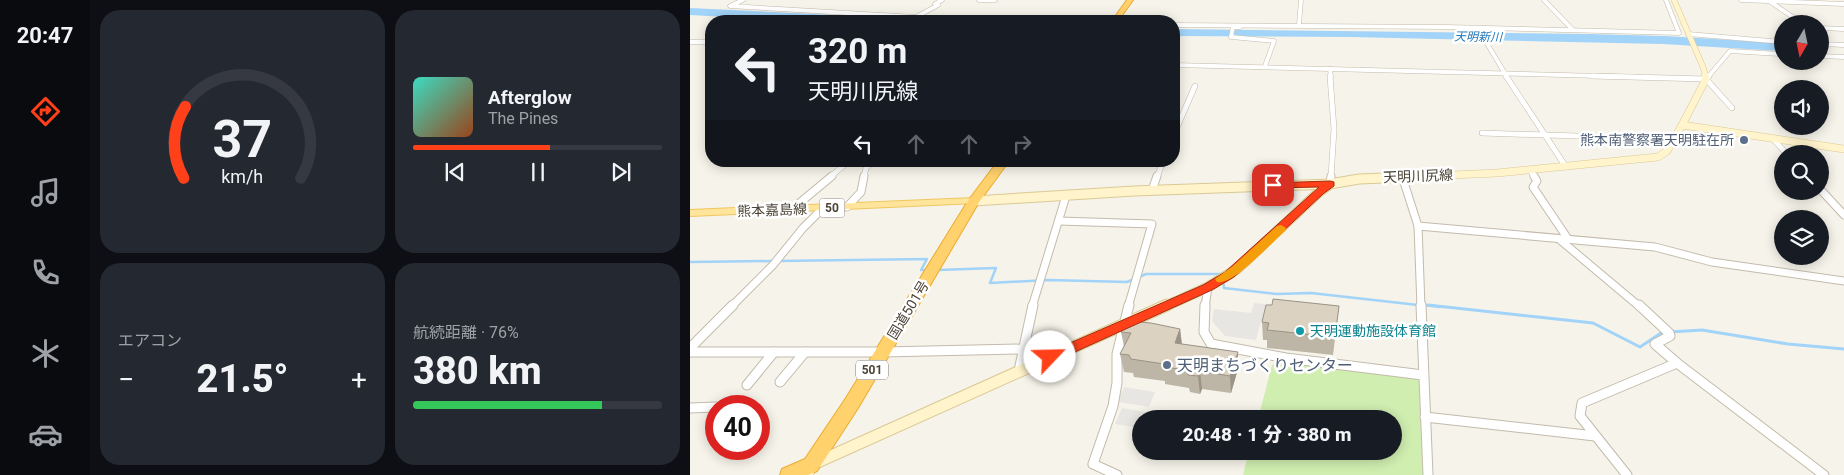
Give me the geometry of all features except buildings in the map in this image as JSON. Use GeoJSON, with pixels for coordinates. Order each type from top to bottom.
{"type":"FeatureCollection","features":[{"type":"Feature","properties":{"kind":"highway"},"geometry":{"type":"LineString","coordinates":[[1119,15],[1130,0]]}},
{"type":"Feature","properties":{"kind":"highway","name":"国道501号"},"geometry":{"type":"LineString","coordinates":[[809,470],[974,201],[1000,167]]}},
{"type":"Feature","properties":{"kind":"highway"},"geometry":{"type":"LineString","coordinates":[[789,475],[809,470]]}},
{"type":"Feature","properties":{"kind":"main road","name":"熊本嘉島線"},"geometry":{"type":"LineString","coordinates":[[690,213],[974,201]]}},
{"type":"Feature","properties":{"kind":"street"},"geometry":{"type":"LineString","coordinates":[[743,0],[730,6],[882,15]]}},
{"type":"Feature","properties":{"kind":"street"},"geometry":{"type":"LineString","coordinates":[[920,15],[938,5],[935,4],[942,0]]}},
{"type":"Feature","properties":{"kind":"street"},"geometry":{"type":"LineString","coordinates":[[979,0],[996,0]]}},
{"type":"Feature","properties":{"kind":"street"},"geometry":{"type":"LineString","coordinates":[[1299,25],[1301,0]]}},
{"type":"Feature","properties":{"kind":"street"},"geometry":{"type":"LineString","coordinates":[[1544,0],[1572,29]]}},
{"type":"Feature","properties":{"kind":"street"},"geometry":{"type":"LineString","coordinates":[[1265,66],[1274,41],[1231,37],[1233,27],[1299,25],[1679,32],[1666,0]]}},
{"type":"Feature","properties":{"kind":"street"},"geometry":{"type":"LineString","coordinates":[[1674,0],[1703,67],[1706,79],[1732,108]]}},
{"type":"Feature","properties":{"kind":"street"},"geometry":{"type":"LineString","coordinates":[[1741,0],[1844,4]]}},
{"type":"Feature","properties":{"kind":"street"},"geometry":{"type":"LineString","coordinates":[[1769,1],[1790,15]]}},
{"type":"Feature","properties":{"kind":"street"},"geometry":{"type":"LineString","coordinates":[[1180,25],[1259,26]]}},
{"type":"Feature","properties":{"kind":"street"},"geometry":{"type":"LineString","coordinates":[[1448,27],[1479,30],[1504,73],[1566,167]]}},
{"type":"Feature","properties":{"kind":"street"},"geometry":{"type":"LineString","coordinates":[[1829,28],[1844,29]]}},
{"type":"Feature","properties":{"kind":"street"},"geometry":{"type":"LineString","coordinates":[[1688,35],[1774,41]]}},
{"type":"Feature","properties":{"kind":"street"},"geometry":{"type":"LineString","coordinates":[[690,42],[705,42]]}},
{"type":"Feature","properties":{"kind":"street"},"geometry":{"type":"LineString","coordinates":[[1829,44],[1844,44]]}},
{"type":"Feature","properties":{"kind":"street"},"geometry":{"type":"LineString","coordinates":[[1706,79],[1730,51],[1774,54]]}},
{"type":"Feature","properties":{"kind":"street"},"geometry":{"type":"LineString","coordinates":[[1829,56],[1844,57]]}},
{"type":"Feature","properties":{"kind":"street"},"geometry":{"type":"LineString","coordinates":[[1180,65],[1706,79]]}},
{"type":"Feature","properties":{"kind":"street"},"geometry":{"type":"LineString","coordinates":[[809,470],[1021,370],[1208,288],[1237,269],[1319,192],[1330,184],[1334,129],[1330,68]]}},
{"type":"Feature","properties":{"kind":"street","name":"天明川尻線"},"geometry":{"type":"LineString","coordinates":[[974,201],[1152,190],[1330,184],[1359,179],[1621,163],[1658,157],[1670,146],[1706,79]]}},
{"type":"Feature","properties":{"kind":"street"},"geometry":{"type":"LineString","coordinates":[[1180,120],[1195,86]]}},
{"type":"Feature","properties":{"kind":"street"},"geometry":{"type":"LineString","coordinates":[[1682,125],[1844,149]]}},
{"type":"Feature","properties":{"kind":"street"},"geometry":{"type":"LineString","coordinates":[[1482,133],[1608,137],[1670,146]]}},
{"type":"Feature","properties":{"kind":"street"},"geometry":{"type":"LineString","coordinates":[[1773,139],[1779,145]]}},
{"type":"Feature","properties":{"kind":"street"},"geometry":{"type":"LineString","coordinates":[[790,210],[842,167]]}},
{"type":"Feature","properties":{"kind":"street"},"geometry":{"type":"LineString","coordinates":[[847,207],[862,192],[867,167]]}},
{"type":"Feature","properties":{"kind":"street"},"geometry":{"type":"LineString","coordinates":[[1152,190],[1161,167]]}},
{"type":"Feature","properties":{"kind":"street"},"geometry":{"type":"LineString","coordinates":[[1530,170],[1537,181],[1533,187],[1568,239]]}},
{"type":"Feature","properties":{"kind":"street"},"geometry":{"type":"LineString","coordinates":[[1402,176],[1418,226],[1428,475]]}},
{"type":"Feature","properties":{"kind":"street"},"geometry":{"type":"LineString","coordinates":[[1021,370],[1020,366],[1029,317],[1066,196]]}},
{"type":"Feature","properties":{"kind":"street"},"geometry":{"type":"LineString","coordinates":[[1829,198],[1844,214]]}},
{"type":"Feature","properties":{"kind":"street"},"geometry":{"type":"LineString","coordinates":[[690,350],[773,265],[803,228],[823,208]]}},
{"type":"Feature","properties":{"kind":"street"},"geometry":{"type":"LineString","coordinates":[[1058,221],[1152,224],[1122,325],[1117,354],[1117,383],[1113,406],[1093,464],[1117,475]]}},
{"type":"Feature","properties":{"kind":"street"},"geometry":{"type":"LineString","coordinates":[[1418,226],[1654,247],[1712,262],[1844,281]]}},
{"type":"Feature","properties":{"kind":"street"},"geometry":{"type":"LineString","coordinates":[[1559,239],[1617,286],[1669,333],[1670,336],[1655,344],[1677,363],[1824,475]]}},
{"type":"Feature","properties":{"kind":"street"},"geometry":{"type":"LineString","coordinates":[[1208,288],[1203,331],[1204,338],[1211,344],[1286,358],[1423,375]]}},
{"type":"Feature","properties":{"kind":"street"},"geometry":{"type":"LineString","coordinates":[[690,350],[883,352],[1023,349]]}},
{"type":"Feature","properties":{"kind":"street"},"geometry":{"type":"LineString","coordinates":[[748,385],[774,352]]}},
{"type":"Feature","properties":{"kind":"street"},"geometry":{"type":"LineString","coordinates":[[780,382],[805,352]]}},
{"type":"Feature","properties":{"kind":"street"},"geometry":{"type":"LineString","coordinates":[[1627,475],[1580,416],[1582,403],[1677,363]]}},
{"type":"Feature","properties":{"kind":"street"},"geometry":{"type":"LineString","coordinates":[[690,408],[705,407]]}},
{"type":"Feature","properties":{"kind":"street"},"geometry":{"type":"LineString","coordinates":[[1425,417],[1595,436]]}},
{"type":"Feature","properties":{"kind":"green space"},"geometry":{"type":"Polygon","coordinates":[[[1278,362],[1420,377],[1423,475],[1243,475],[1247,460],[1402,460],[1402,410],[1260,410],[1272,365],[1278,362]]]}},
{"type":"Feature","properties":{"kind":"shaded area"},"geometry":{"type":"Polygon","coordinates":[[[1254,303],[1297,307],[1267,312],[1260,325],[1256,340],[1225,336],[1212,321],[1214,309],[1251,313],[1254,303]]]}},
{"type":"Feature","properties":{"kind":"shaded area"},"geometry":{"type":"Polygon","coordinates":[[[1124,387],[1155,392],[1149,407],[1118,402],[1124,387]]]}},
{"type":"Feature","properties":{"kind":"shaded area"},"geometry":{"type":"Polygon","coordinates":[[[1122,408],[1134,410],[1132,410],[1132,427],[1115,424],[1122,408]]]}},
{"type":"Feature","properties":{"kind":"water"},"geometry":{"type":"Polygon","coordinates":[[[690,8],[835,15],[705,16],[690,15],[690,8]]]}},
{"type":"Feature","properties":{"kind":"water","name":"天明新川"},"geometry":{"type":"Polygon","coordinates":[[[1180,29],[1665,36],[1774,43],[1774,51],[1663,44],[1351,37],[1180,36],[1180,29]]]}},
{"type":"Feature","properties":{"kind":"waterway"},"geometry":{"type":"LineString","coordinates":[[779,261],[927,259],[921,270],[927,270]]}},
{"type":"Feature","properties":{"kind":"waterway"},"geometry":{"type":"LineString","coordinates":[[690,262],[773,261]]}},
{"type":"Feature","properties":{"kind":"waterway"},"geometry":{"type":"LineString","coordinates":[[937,270],[996,268],[990,283],[1048,280],[1127,282],[1134,279]]}},
{"type":"Feature","properties":{"kind":"waterway"},"geometry":{"type":"LineString","coordinates":[[1139,277],[1146,274],[1223,274]]}},
{"type":"Feature","properties":{"kind":"waterway"},"geometry":{"type":"LineString","coordinates":[[1223,279],[1224,288],[1277,294],[1311,293],[1418,305]]}},
{"type":"Feature","properties":{"kind":"waterway"},"geometry":{"type":"LineString","coordinates":[[1424,305],[1440,307]]}},
{"type":"Feature","properties":{"kind":"waterway"},"geometry":{"type":"LineString","coordinates":[[1428,305],[1593,323],[1640,347],[1661,333],[1665,333]]}},
{"type":"Feature","properties":{"kind":"waterway"},"geometry":{"type":"LineString","coordinates":[[1670,332],[1702,330],[1788,344],[1844,349]]}},
{"type":"Feature","properties":{"kind":"slow traffic"},"geometry":{"type":"LineString","coordinates":[[1221,279],[1237,269],[1281,228]]}},
{"type":"Feature","properties":{"kind":"place","name":"熊本南警察署天明駐在所"},"geometry":{"type":"Point","coordinates":[1744,140]}},
{"type":"Feature","properties":{"kind":"place","name":"天明運動施設体育館"},"geometry":{"type":"Point","coordinates":[1300,331]}},
{"type":"Feature","properties":{"kind":"place","name":"天明まちづくりセンター"},"geometry":{"type":"Point","coordinates":[1167,365]}},
{"type":"Feature","properties":{"kind":"route"},"geometry":{"type":"LineString","coordinates":[[1050,357],[1208,288],[1237,269],[1319,192],[1330,184],[1273,185]]}}]}
